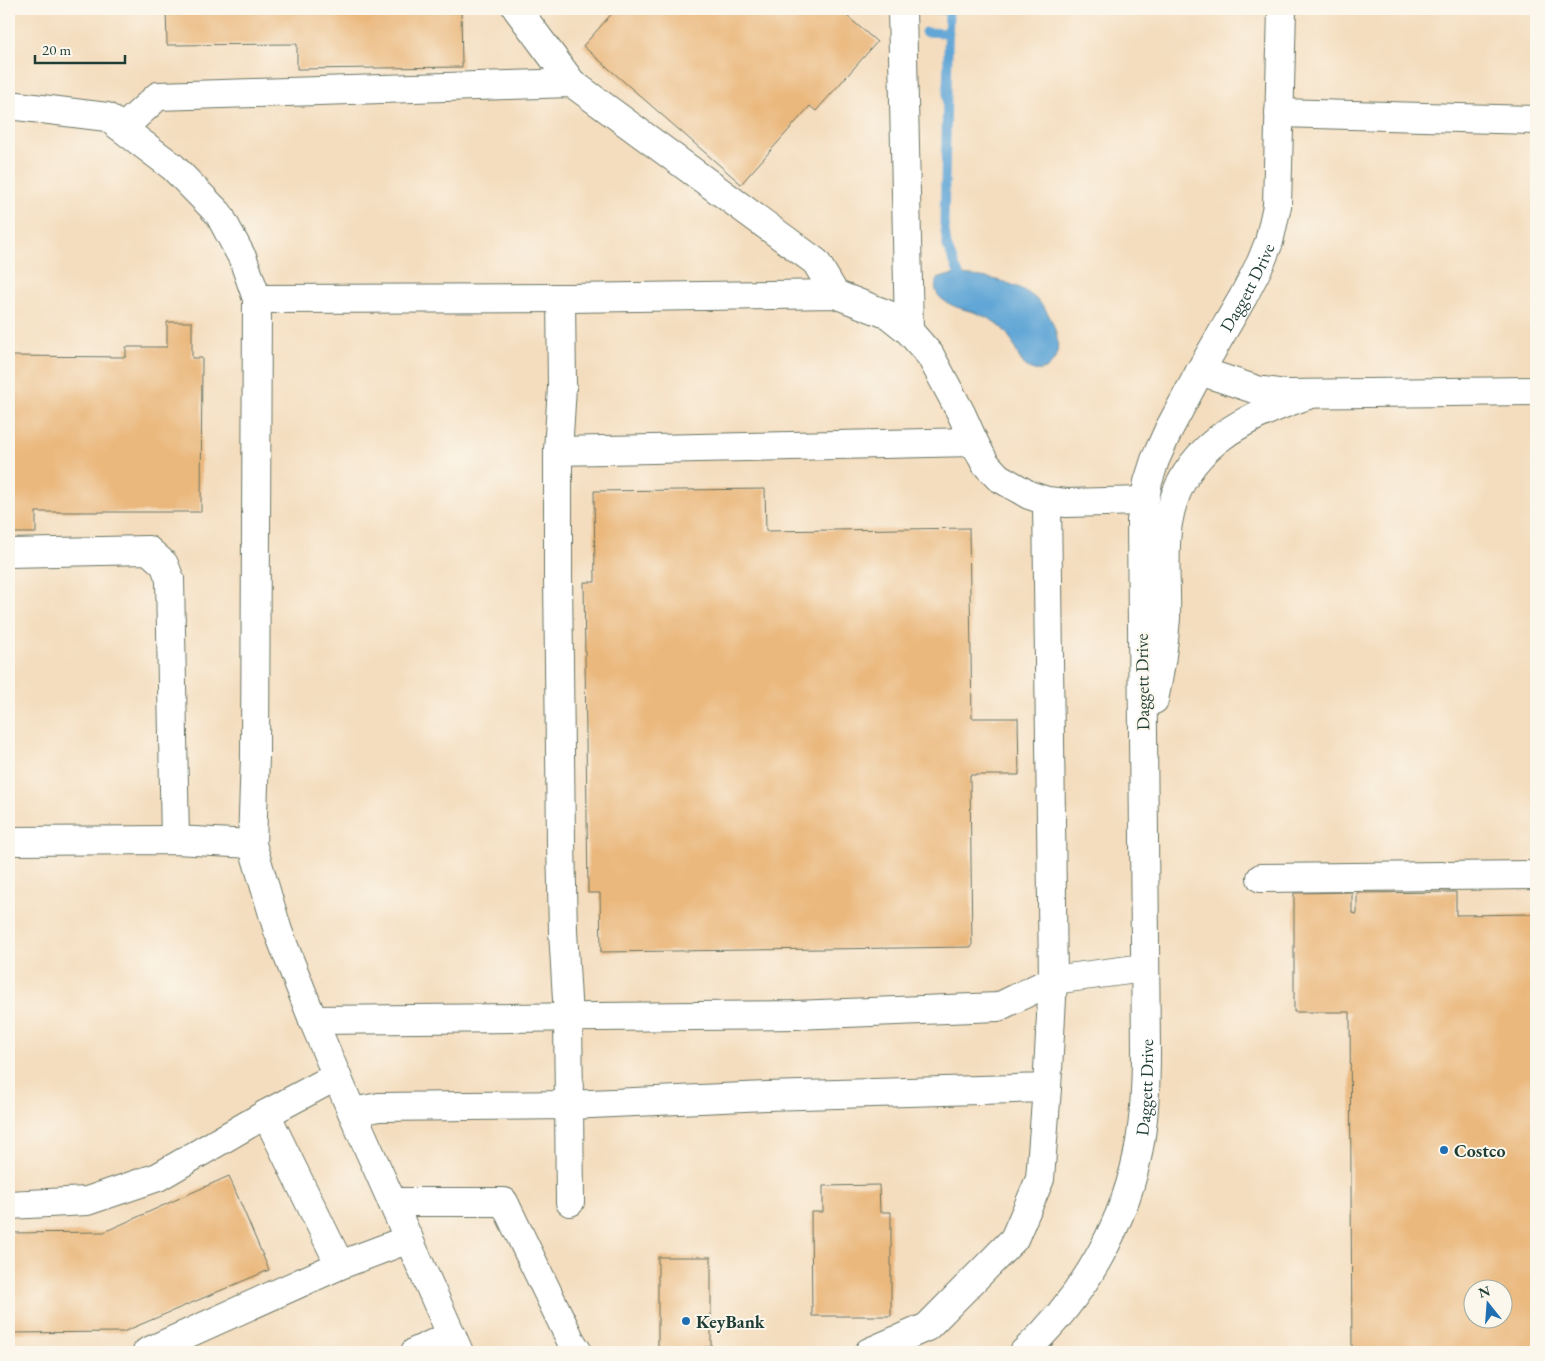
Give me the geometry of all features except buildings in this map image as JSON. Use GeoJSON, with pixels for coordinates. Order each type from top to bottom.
{"type":"FeatureCollection","features":[{"type":"Feature","properties":{"kind":"street"},"geometry":{"type":"LineString","coordinates":[[517,9],[572,83],[816,262],[835,294]]}},
{"type":"Feature","properties":{"kind":"street"},"geometry":{"type":"LineString","coordinates":[[902,9],[909,332]]}},
{"type":"Feature","properties":{"kind":"street","name":"Daggett Drive"},"geometry":{"type":"LineString","coordinates":[[1024,1352],[1078,1292],[1106,1242],[1129,1188],[1137,1157],[1144,1119],[1146,1058],[1140,541],[1144,501],[1148,482],[1169,429],[1243,297],[1269,242],[1277,206],[1282,9]]}},
{"type":"Feature","properties":{"kind":"street"},"geometry":{"type":"LineString","coordinates":[[123,128],[158,96],[572,83]]}},
{"type":"Feature","properties":{"kind":"street"},"geometry":{"type":"LineString","coordinates":[[9,105],[107,116],[173,167],[219,214],[243,259],[257,299],[255,756],[252,844],[278,931],[313,1020],[456,1344],[415,1352]]}},
{"type":"Feature","properties":{"kind":"street"},"geometry":{"type":"LineString","coordinates":[[1279,113],[1536,120]]}},
{"type":"Feature","properties":{"kind":"street"},"geometry":{"type":"LineString","coordinates":[[257,299],[561,298],[835,294],[889,315],[909,332],[930,355],[961,413],[984,463],[998,477],[1029,495],[1048,501],[1067,503],[1144,501]]}},
{"type":"Feature","properties":{"kind":"street"},"geometry":{"type":"LineString","coordinates":[[561,298],[562,387],[558,451],[561,841],[563,931],[568,1017],[570,1202]]}},
{"type":"Feature","properties":{"kind":"street"},"geometry":{"type":"LineString","coordinates":[[1200,371],[1270,393],[1308,395],[1536,391]]}},
{"type":"Feature","properties":{"kind":"street"},"geometry":{"type":"LineString","coordinates":[[1144,809],[1150,720],[1164,649],[1167,532],[1172,504],[1188,470],[1217,439],[1237,425],[1267,410],[1308,395]]}},
{"type":"Feature","properties":{"kind":"street"},"geometry":{"type":"LineString","coordinates":[[558,451],[974,442]]}},
{"type":"Feature","properties":{"kind":"street"},"geometry":{"type":"LineString","coordinates":[[869,1352],[926,1327],[1014,1239],[1040,1179],[1053,980],[1048,501]]}},
{"type":"Feature","properties":{"kind":"street"},"geometry":{"type":"LineString","coordinates":[[9,553],[148,550],[164,564],[170,579],[175,840]]}},
{"type":"Feature","properties":{"kind":"street"},"geometry":{"type":"LineString","coordinates":[[9,841],[175,840],[252,844]]}},
{"type":"Feature","properties":{"kind":"street"},"geometry":{"type":"LineString","coordinates":[[1261,878],[1536,875]]}},
{"type":"Feature","properties":{"kind":"street"},"geometry":{"type":"LineString","coordinates":[[313,1020],[795,1015],[998,1007],[1053,980],[1144,968]]}},
{"type":"Feature","properties":{"kind":"street"},"geometry":{"type":"LineString","coordinates":[[9,1205],[87,1201],[158,1177],[266,1114],[337,1076]]}},
{"type":"Feature","properties":{"kind":"street"},"geometry":{"type":"LineString","coordinates":[[352,1112],[379,1107],[569,1105],[766,1096],[1047,1088]]}},
{"type":"Feature","properties":{"kind":"street"},"geometry":{"type":"LineString","coordinates":[[266,1114],[340,1265]]}},
{"type":"Feature","properties":{"kind":"street"},"geometry":{"type":"LineString","coordinates":[[392,1202],[504,1202],[578,1352]]}},
{"type":"Feature","properties":{"kind":"street"},"geometry":{"type":"LineString","coordinates":[[147,1352],[340,1265],[409,1239]]}},
{"type":"Feature","properties":{"kind":"water"},"geometry":{"type":"Polygon","coordinates":[[[950,275],[974,276],[999,281],[1023,290],[1033,297],[1042,305],[1051,319],[1057,336],[1058,345],[1054,361],[1043,370],[1029,368],[1019,357],[1006,332],[996,323],[985,316],[954,306],[943,300],[936,291],[935,286],[937,279],[950,275]]]}},
{"type":"Feature","properties":{"kind":"waterway"},"geometry":{"type":"LineString","coordinates":[[926,9],[949,10],[944,223],[947,246],[959,275]]}},
{"type":"Feature","properties":{"kind":"waterway"},"geometry":{"type":"LineString","coordinates":[[925,32],[949,33]]}},
{"type":"Feature","properties":{"kind":"place","name":"Costco"},"geometry":{"type":"Point","coordinates":[1444,1150]}},
{"type":"Feature","properties":{"kind":"place","name":"KeyBank"},"geometry":{"type":"Point","coordinates":[686,1321]}}]}
